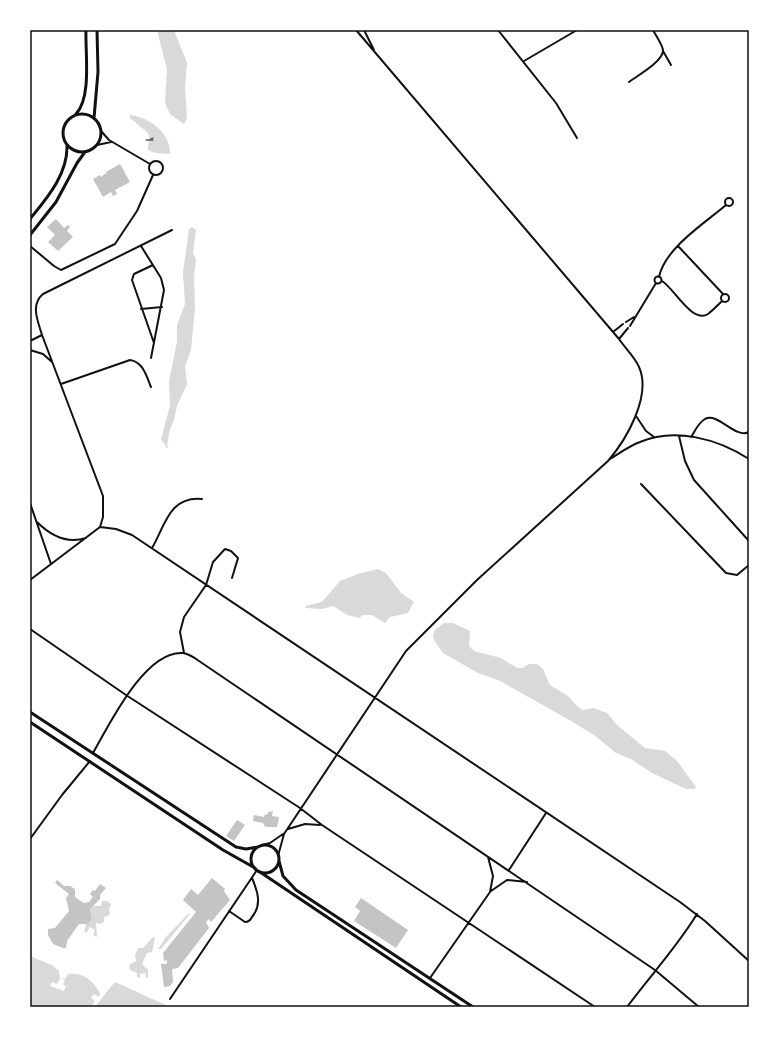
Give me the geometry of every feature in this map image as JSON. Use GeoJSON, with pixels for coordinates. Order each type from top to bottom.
{"type":"FeatureCollection","features":[{"type":"Feature","properties":{"kind":"main road"},"geometry":{"type":"LineString","coordinates":[[76,115],[85,96],[86,30]]}},
{"type":"Feature","properties":{"kind":"main road"},"geometry":{"type":"LineString","coordinates":[[94,118],[98,72],[97,30]]}},
{"type":"Feature","properties":{"kind":"main road"},"geometry":{"type":"LineString","coordinates":[[30,235],[56,202],[77,163],[85,152],[97,145],[101,131],[98,123],[94,118],[86,114],[76,115],[70,118],[64,126],[63,137],[67,144],[76,151],[85,152]]}},
{"type":"Feature","properties":{"kind":"main road"},"geometry":{"type":"LineString","coordinates":[[30,219],[47,197],[60,176],[67,154],[67,144]]}},
{"type":"Feature","properties":{"kind":"main road"},"geometry":{"type":"LineString","coordinates":[[30,712],[236,847],[246,849],[258,847]]}},
{"type":"Feature","properties":{"kind":"main road"},"geometry":{"type":"LineString","coordinates":[[30,722],[223,850],[257,870],[461,1007]]}},
{"type":"Feature","properties":{"kind":"main road"},"geometry":{"type":"LineString","coordinates":[[257,870],[251,857],[253,851],[262,845],[272,847],[278,856],[283,876],[296,890],[473,1007]]}},
{"type":"Feature","properties":{"kind":"main road"},"geometry":{"type":"LineString","coordinates":[[257,870],[270,872],[277,866],[279,861]]}},
{"type":"Feature","properties":{"kind":"street"},"geometry":{"type":"LineString","coordinates":[[278,856],[284,834],[287,829],[398,660],[425,629],[608,461],[623,442],[636,415],[642,392],[641,373],[636,362],[619,339],[356,30]]}},
{"type":"Feature","properties":{"kind":"street"},"geometry":{"type":"LineString","coordinates":[[364,30],[377,55]]}},
{"type":"Feature","properties":{"kind":"street"},"geometry":{"type":"LineString","coordinates":[[498,30],[556,103],[577,138]]}},
{"type":"Feature","properties":{"kind":"street"},"geometry":{"type":"LineString","coordinates":[[524,61],[577,30]]}},
{"type":"Feature","properties":{"kind":"street"},"geometry":{"type":"LineString","coordinates":[[653,30],[671,64]]}},
{"type":"Feature","properties":{"kind":"street"},"geometry":{"type":"LineString","coordinates":[[629,82],[656,62],[662,56],[663,50]]}},
{"type":"Feature","properties":{"kind":"street"},"geometry":{"type":"LineString","coordinates":[[101,131],[112,142],[150,164]]}},
{"type":"Feature","properties":{"kind":"street"},"geometry":{"type":"LineString","coordinates":[[97,145],[112,142]]}},
{"type":"Feature","properties":{"kind":"street"},"geometry":{"type":"LineString","coordinates":[[150,164],[157,161],[163,166],[164,170],[161,175],[153,175]]}},
{"type":"Feature","properties":{"kind":"street"},"geometry":{"type":"LineString","coordinates":[[150,164],[149,170],[153,175]]}},
{"type":"Feature","properties":{"kind":"street"},"geometry":{"type":"LineString","coordinates":[[30,246],[61,270],[116,244],[136,211],[153,175]]}},
{"type":"Feature","properties":{"kind":"street"},"geometry":{"type":"LineString","coordinates":[[619,339],[645,303],[656,283],[655,279],[659,277],[666,258],[726,205],[732,205],[732,198],[725,200],[726,205]]}},
{"type":"Feature","properties":{"kind":"street"},"geometry":{"type":"LineString","coordinates":[[30,580],[90,537],[100,527],[103,517],[103,496],[55,364],[42,334],[36,308],[37,301],[40,296],[172,230]]}},
{"type":"Feature","properties":{"kind":"street"},"geometry":{"type":"LineString","coordinates":[[141,246],[163,283],[164,290],[162,307],[151,358]]}},
{"type":"Feature","properties":{"kind":"street"},"geometry":{"type":"LineString","coordinates":[[659,277],[689,310],[698,315],[708,314],[722,301],[726,302],[730,299],[728,295],[723,294],[678,246]]}},
{"type":"Feature","properties":{"kind":"street"},"geometry":{"type":"LineString","coordinates":[[153,265],[132,277],[132,284],[154,344]]}},
{"type":"Feature","properties":{"kind":"street"},"geometry":{"type":"LineString","coordinates":[[656,283],[662,281]]}},
{"type":"Feature","properties":{"kind":"street"},"geometry":{"type":"LineString","coordinates":[[722,301],[721,296],[723,294]]}},
{"type":"Feature","properties":{"kind":"street"},"geometry":{"type":"LineString","coordinates":[[141,309],[162,307]]}},
{"type":"Feature","properties":{"kind":"street"},"geometry":{"type":"LineString","coordinates":[[613,332],[634,317]]}},
{"type":"Feature","properties":{"kind":"street"},"geometry":{"type":"LineString","coordinates":[[30,341],[42,334]]}},
{"type":"Feature","properties":{"kind":"street"},"geometry":{"type":"LineString","coordinates":[[30,350],[43,354],[55,364]]}},
{"type":"Feature","properties":{"kind":"street"},"geometry":{"type":"LineString","coordinates":[[61,384],[130,360],[136,361],[141,366],[151,387]]}},
{"type":"Feature","properties":{"kind":"street"},"geometry":{"type":"LineString","coordinates":[[636,415],[646,431],[654,437]]}},
{"type":"Feature","properties":{"kind":"street"},"geometry":{"type":"LineString","coordinates":[[691,437],[699,424],[708,418],[741,433],[749,432]]}},
{"type":"Feature","properties":{"kind":"street"},"geometry":{"type":"LineString","coordinates":[[608,461],[639,442],[654,437],[680,436],[691,437],[727,446],[749,459]]}},
{"type":"Feature","properties":{"kind":"street"},"geometry":{"type":"LineString","coordinates":[[680,436],[685,461],[694,480],[749,541]]}},
{"type":"Feature","properties":{"kind":"street"},"geometry":{"type":"LineString","coordinates":[[640,484],[726,573],[737,575],[749,565]]}},
{"type":"Feature","properties":{"kind":"street"},"geometry":{"type":"LineString","coordinates":[[152,548],[166,516],[173,509],[191,498],[202,499]]}},
{"type":"Feature","properties":{"kind":"street"},"geometry":{"type":"LineString","coordinates":[[30,503],[51,564]]}},
{"type":"Feature","properties":{"kind":"street"},"geometry":{"type":"LineString","coordinates":[[36,520],[44,528],[59,538],[77,541],[90,537]]}},
{"type":"Feature","properties":{"kind":"street"},"geometry":{"type":"LineString","coordinates":[[100,527],[124,531],[152,548],[491,774],[546,813],[697,914],[749,961]]}},
{"type":"Feature","properties":{"kind":"street"},"geometry":{"type":"LineString","coordinates":[[184,653],[181,642],[181,624],[187,611],[206,585],[211,566],[220,553],[226,549],[231,551],[238,558],[232,578]]}},
{"type":"Feature","properties":{"kind":"street"},"geometry":{"type":"LineString","coordinates":[[30,629],[126,695],[300,808],[322,825],[468,924],[595,1007]]}},
{"type":"Feature","properties":{"kind":"street"},"geometry":{"type":"LineString","coordinates":[[93,753],[126,695],[142,676],[165,657],[184,653],[199,661],[528,882],[655,970],[699,1007]]}},
{"type":"Feature","properties":{"kind":"street"},"geometry":{"type":"LineString","coordinates":[[30,839],[62,795],[90,761]]}},
{"type":"Feature","properties":{"kind":"street"},"geometry":{"type":"LineString","coordinates":[[509,870],[546,813]]}},
{"type":"Feature","properties":{"kind":"street"},"geometry":{"type":"LineString","coordinates":[[287,829],[305,824],[322,825]]}},
{"type":"Feature","properties":{"kind":"street"},"geometry":{"type":"LineString","coordinates":[[262,845],[277,839],[284,834]]}},
{"type":"Feature","properties":{"kind":"street"},"geometry":{"type":"LineString","coordinates":[[488,856],[493,876],[490,892]]}},
{"type":"Feature","properties":{"kind":"street"},"geometry":{"type":"LineString","coordinates":[[170,999],[257,870]]}},
{"type":"Feature","properties":{"kind":"street"},"geometry":{"type":"LineString","coordinates":[[229,911],[244,922],[249,921],[254,915],[259,901],[256,887],[252,878]]}},
{"type":"Feature","properties":{"kind":"street"},"geometry":{"type":"LineString","coordinates":[[430,978],[490,892],[507,880],[528,882]]}},
{"type":"Feature","properties":{"kind":"street"},"geometry":{"type":"LineString","coordinates":[[627,1007],[655,970],[684,936],[697,914]]}},
{"type":"Feature","properties":{"kind":"path"},"geometry":{"type":"LineString","coordinates":[[146,140],[153,139]]}},
{"type":"Feature","properties":{"kind":"shaded area"},"geometry":{"type":"Polygon","coordinates":[[[157,30],[174,30],[187,63],[185,87],[187,119],[184,124],[170,114],[165,103],[167,70],[157,30]]]}},
{"type":"Feature","properties":{"kind":"shaded area"},"geometry":{"type":"Polygon","coordinates":[[[130,115],[144,119],[158,127],[167,139],[170,154],[156,153],[148,150],[149,135],[130,118],[130,115]]]}},
{"type":"Feature","properties":{"kind":"shaded area"},"geometry":{"type":"Polygon","coordinates":[[[192,227],[196,230],[193,253],[196,259],[194,277],[195,309],[191,350],[185,366],[187,384],[177,406],[174,420],[170,429],[167,445],[169,447],[167,448],[161,439],[170,406],[169,381],[177,342],[177,325],[185,304],[183,273],[189,229],[192,227]]]}},
{"type":"Feature","properties":{"kind":"shaded area"},"geometry":{"type":"Polygon","coordinates":[[[378,569],[386,573],[401,593],[414,602],[408,613],[390,617],[385,623],[372,615],[362,615],[360,618],[347,615],[333,606],[322,609],[305,608],[306,606],[322,602],[340,581],[358,574],[378,569]]]}},
{"type":"Feature","properties":{"kind":"shaded area"},"geometry":{"type":"Polygon","coordinates":[[[444,623],[453,623],[470,631],[469,646],[474,651],[501,658],[517,668],[523,668],[529,664],[537,664],[543,669],[550,685],[568,696],[578,707],[583,710],[593,708],[607,713],[617,725],[645,748],[665,751],[677,761],[696,787],[695,789],[686,789],[652,773],[631,759],[616,753],[594,735],[571,721],[500,681],[478,673],[443,653],[433,636],[434,631],[444,623]]]}},
{"type":"Feature","properties":{"kind":"shaded area"},"geometry":{"type":"Polygon","coordinates":[[[102,901],[107,901],[111,904],[109,909],[110,913],[108,916],[104,917],[104,922],[100,924],[96,923],[97,937],[93,935],[95,930],[90,927],[87,932],[84,932],[86,924],[92,919],[90,909],[93,906],[101,906],[102,901]]]}},
{"type":"Feature","properties":{"kind":"shaded area"},"geometry":{"type":"Polygon","coordinates":[[[189,913],[190,914],[161,949],[158,949],[166,937],[189,913]]]}},
{"type":"Feature","properties":{"kind":"shaded area"},"geometry":{"type":"Polygon","coordinates":[[[153,937],[155,938],[152,952],[147,953],[142,964],[148,970],[148,977],[146,978],[146,973],[140,974],[140,978],[137,977],[137,973],[130,970],[129,965],[136,961],[135,955],[138,948],[143,948],[153,937]]]}},
{"type":"Feature","properties":{"kind":"shaded area"},"geometry":{"type":"Polygon","coordinates":[[[32,957],[52,965],[59,971],[60,978],[65,979],[68,974],[85,977],[93,983],[102,997],[115,982],[170,1007],[30,1007],[30,959],[32,957]]]}},
{"type":"Feature","properties":{"kind":"pier"},"geometry":{"type":"Polygon","coordinates":[[[60,978],[65,980],[63,985],[66,986],[64,991],[50,986],[52,982],[57,984],[60,978]]]}},
{"type":"Feature","properties":{"kind":"pier"},"geometry":{"type":"Polygon","coordinates":[[[114,980],[116,980],[95,1007],[91,1007],[95,1001],[91,998],[94,994],[98,997],[114,980]]]}},
{"type":"Feature","properties":{"kind":"building"},"geometry":{"type":"Polygon","coordinates":[[[120,164],[130,182],[115,190],[117,194],[113,196],[111,192],[103,197],[93,179],[100,175],[102,178],[102,176],[106,173],[108,175],[106,172],[120,164]]]}},
{"type":"Feature","properties":{"kind":"building"},"geometry":{"type":"Polygon","coordinates":[[[56,219],[64,228],[68,225],[70,227],[67,231],[73,237],[58,251],[48,242],[55,235],[47,227],[56,219]]]}},
{"type":"Feature","properties":{"kind":"building"},"geometry":{"type":"Polygon","coordinates":[[[273,811],[272,816],[279,817],[277,827],[265,827],[263,823],[253,821],[254,815],[264,817],[268,812],[273,811]]]}},
{"type":"Feature","properties":{"kind":"building"},"geometry":{"type":"Polygon","coordinates":[[[237,820],[245,825],[234,841],[226,836],[237,820]]]}},
{"type":"Feature","properties":{"kind":"building"},"geometry":{"type":"Polygon","coordinates":[[[212,878],[225,889],[224,891],[230,900],[211,922],[209,919],[206,922],[209,928],[178,968],[172,969],[173,982],[170,986],[164,987],[161,964],[167,964],[167,960],[164,961],[163,953],[196,912],[183,900],[191,889],[198,895],[212,878]]]}},
{"type":"Feature","properties":{"kind":"building"},"geometry":{"type":"Polygon","coordinates":[[[57,880],[64,886],[70,886],[75,889],[75,897],[84,903],[89,902],[93,897],[90,894],[93,890],[95,891],[100,884],[106,888],[100,895],[100,899],[90,909],[92,919],[87,924],[79,924],[67,941],[66,948],[53,944],[48,935],[48,929],[55,928],[69,911],[66,898],[69,894],[55,883],[57,880]]]}},
{"type":"Feature","properties":{"kind":"building"},"geometry":{"type":"Polygon","coordinates":[[[361,898],[408,930],[396,948],[354,921],[360,911],[355,907],[361,898]]]}}]}
